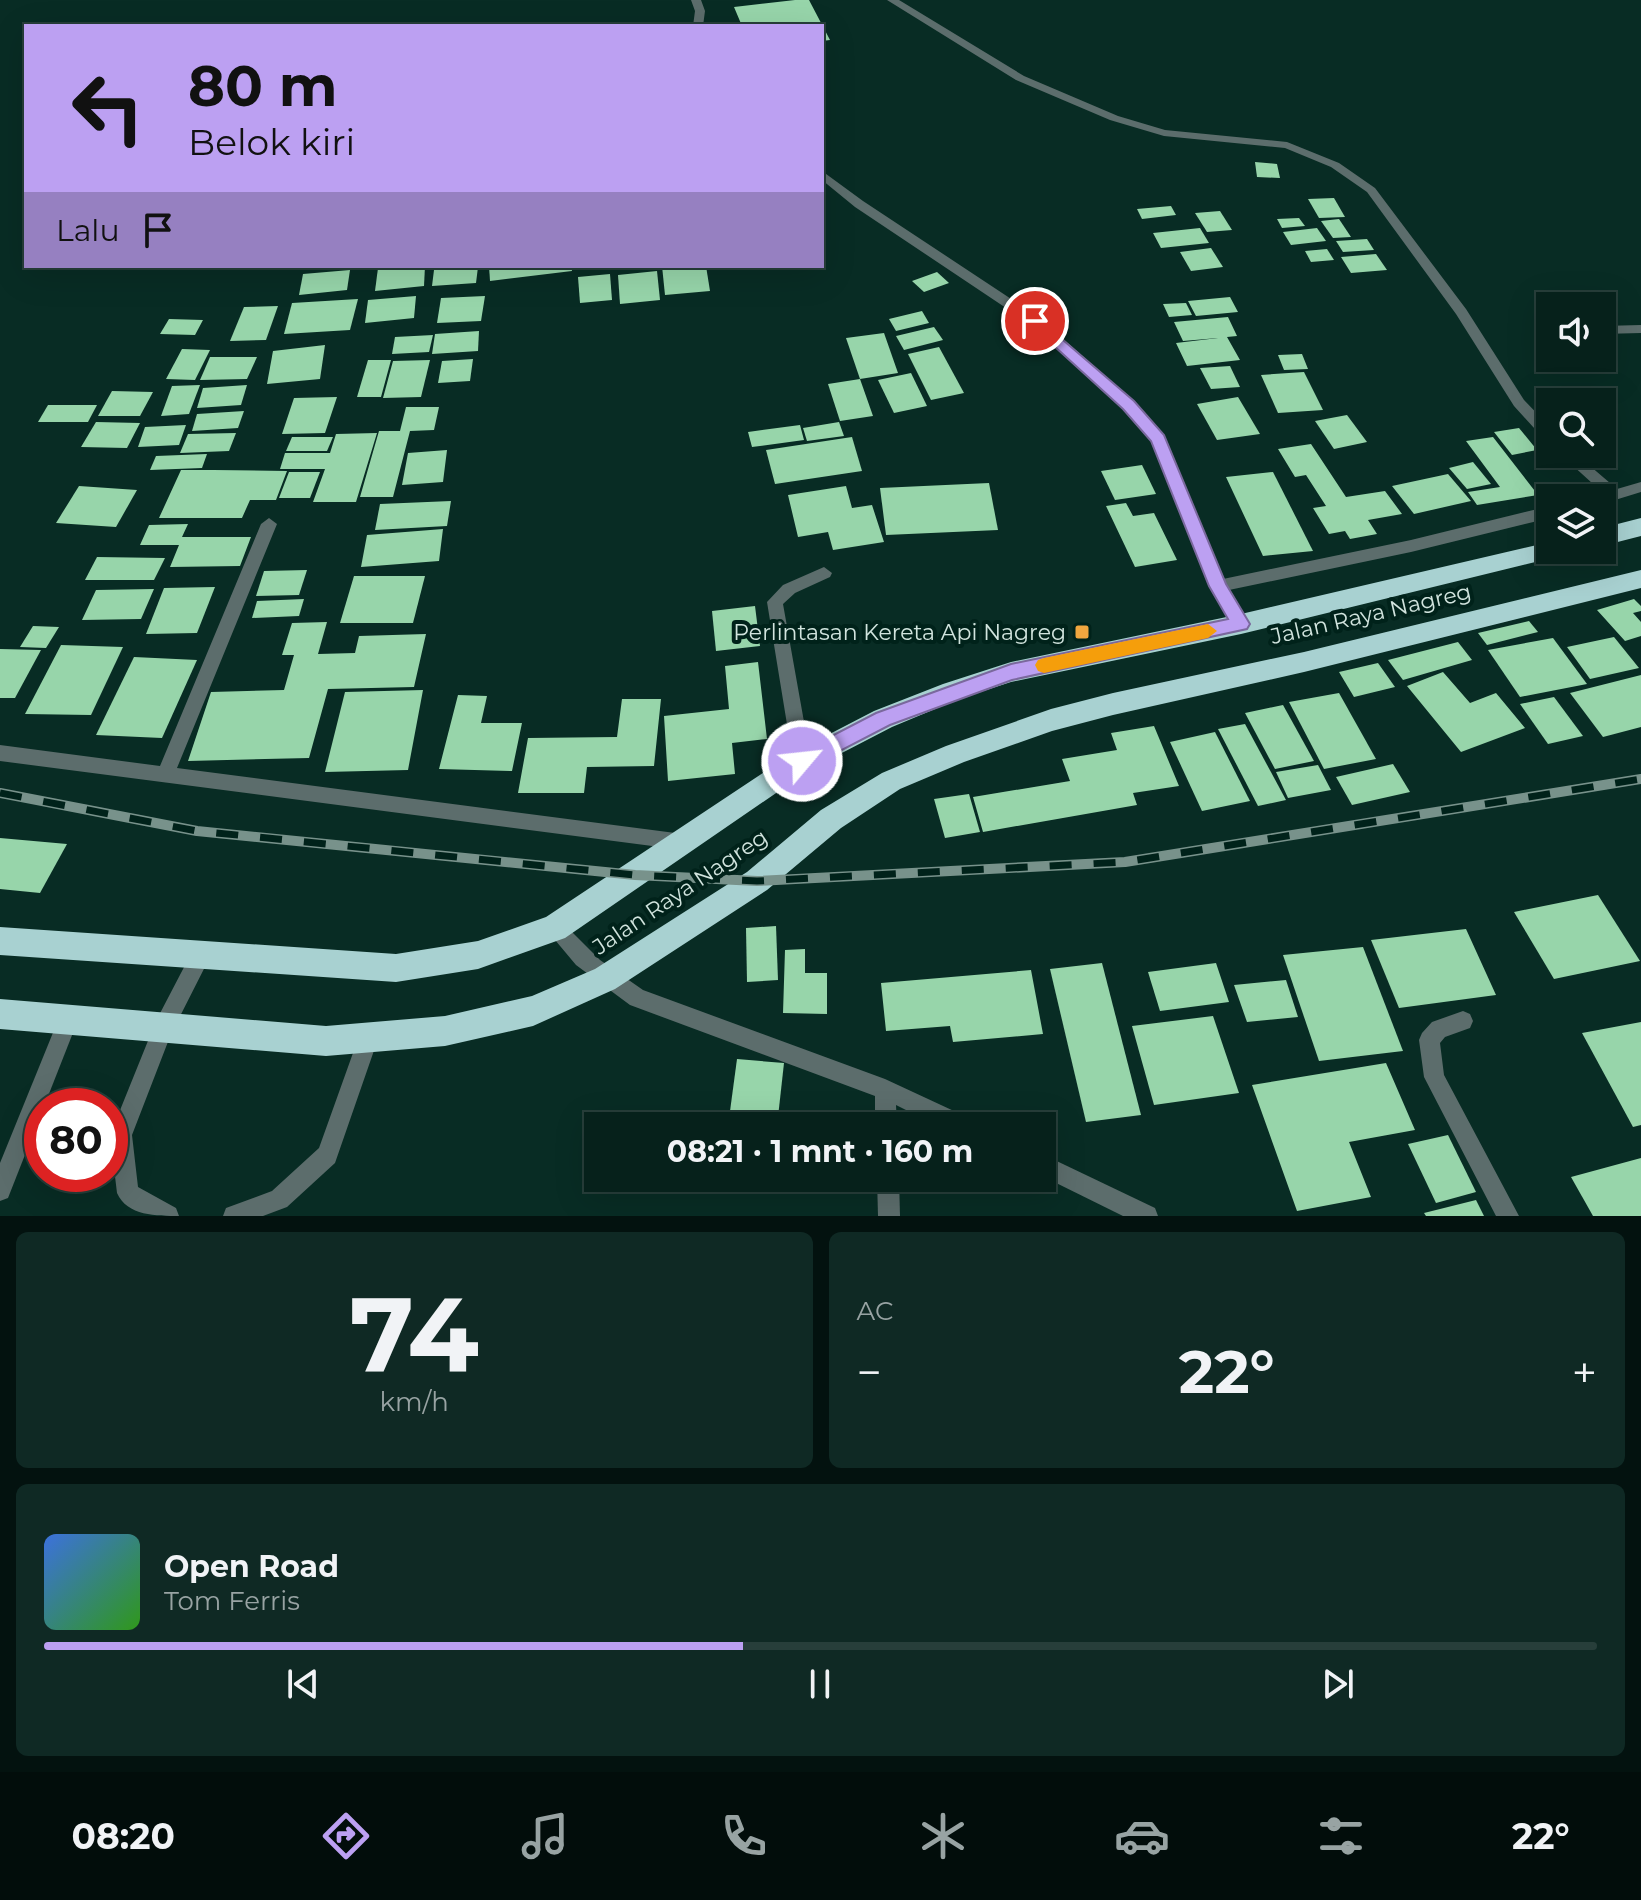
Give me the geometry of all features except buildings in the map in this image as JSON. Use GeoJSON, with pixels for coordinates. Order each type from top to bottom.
{"type":"FeatureCollection","features":[{"type":"Feature","properties":{"kind":"highway"},"geometry":{"type":"LineString","coordinates":[[1616,533],[1641,527]]}},
{"type":"Feature","properties":{"kind":"highway","name":"Jalan Raya Nagreg"},"geometry":{"type":"LineString","coordinates":[[0,941],[396,968],[478,955],[555,928],[802,761],[883,719],[1011,672],[1241,624],[1536,554]]}},
{"type":"Feature","properties":{"kind":"highway","name":"Jalan Raya Nagreg"},"geometry":{"type":"LineString","coordinates":[[0,1014],[326,1041],[445,1031],[533,1011],[605,979],[757,881],[831,819],[891,781],[955,754],[1051,720],[1129,700],[1304,662],[1641,579]]}},
{"type":"Feature","properties":{"kind":"street"},"geometry":{"type":"LineString","coordinates":[[696,0],[700,11],[698,24]]}},
{"type":"Feature","properties":{"kind":"street"},"geometry":{"type":"LineString","coordinates":[[892,0],[1020,78],[1114,118],[1164,133],[1287,145],[1335,165],[1371,190],[1461,312],[1519,403],[1536,421]]}},
{"type":"Feature","properties":{"kind":"street"},"geometry":{"type":"LineString","coordinates":[[824,176],[859,204],[1035,321],[1129,405],[1158,439],[1218,586],[1241,624]]}},
{"type":"Feature","properties":{"kind":"street"},"geometry":{"type":"LineString","coordinates":[[1616,330],[1641,329]]}},
{"type":"Feature","properties":{"kind":"street"},"geometry":{"type":"LineString","coordinates":[[1581,468],[1596,484]]}},
{"type":"Feature","properties":{"kind":"street"},"geometry":{"type":"LineString","coordinates":[[1616,495],[1641,487]]}},
{"type":"Feature","properties":{"kind":"street"},"geometry":{"type":"LineString","coordinates":[[1218,586],[1411,546],[1536,515]]}},
{"type":"Feature","properties":{"kind":"street"},"geometry":{"type":"LineString","coordinates":[[166,774],[269,524]]}},
{"type":"Feature","properties":{"kind":"street"},"geometry":{"type":"LineString","coordinates":[[802,761],[775,602],[789,589],[824,573]]}},
{"type":"Feature","properties":{"kind":"street"},"geometry":{"type":"LineString","coordinates":[[0,753],[685,842]]}},
{"type":"Feature","properties":{"kind":"street"},"geometry":{"type":"LineString","coordinates":[[555,928],[576,954],[605,979],[637,998],[885,1089],[932,1112]]}},
{"type":"Feature","properties":{"kind":"street"},"geometry":{"type":"LineString","coordinates":[[168,1216],[128,1193],[121,1135],[163,1028],[201,955]]}},
{"type":"Feature","properties":{"kind":"street"},"geometry":{"type":"LineString","coordinates":[[0,1190],[68,1020]]}},
{"type":"Feature","properties":{"kind":"street"},"geometry":{"type":"LineString","coordinates":[[1463,1021],[1439,1029],[1429,1040],[1434,1077],[1508,1216]]}},
{"type":"Feature","properties":{"kind":"street"},"geometry":{"type":"LineString","coordinates":[[234,1216],[279,1199],[327,1155],[368,1039]]}},
{"type":"Feature","properties":{"kind":"street"},"geometry":{"type":"LineString","coordinates":[[885,1089],[886,1112]]}},
{"type":"Feature","properties":{"kind":"street"},"geometry":{"type":"LineString","coordinates":[[1056,1172],[1147,1216]]}},
{"type":"Feature","properties":{"kind":"street"},"geometry":{"type":"LineString","coordinates":[[888,1192],[889,1216]]}},
{"type":"Feature","properties":{"kind":"railway"},"geometry":{"type":"LineString","coordinates":[[0,793],[197,831],[635,875],[757,881],[1125,862],[1641,779]]}},
{"type":"Feature","properties":{"kind":"slow traffic"},"geometry":{"type":"LineString","coordinates":[[1044,665],[1208,631]]}},
{"type":"Feature","properties":{"kind":"place","name":"Perlintasan Kereta Api Nagreg"},"geometry":{"type":"Point","coordinates":[1082,632]}},
{"type":"Feature","properties":{"kind":"route"},"geometry":{"type":"LineString","coordinates":[[802,761],[883,719],[952,691],[1011,672],[1241,624],[1218,586],[1158,439],[1129,405],[1035,321]]}}]}
